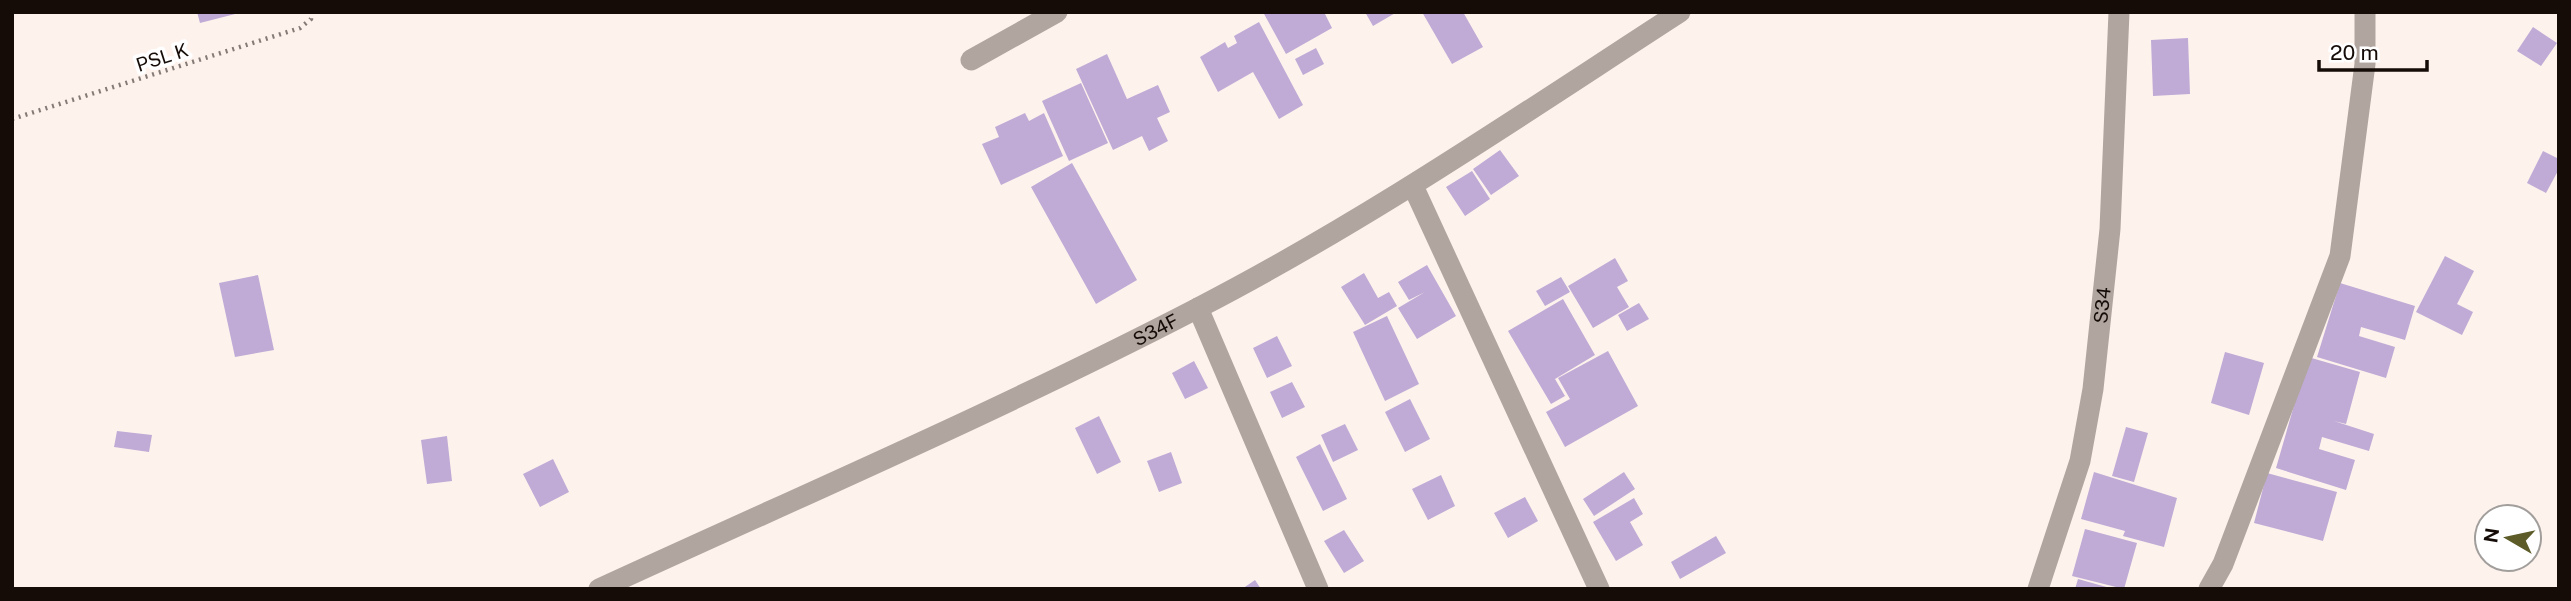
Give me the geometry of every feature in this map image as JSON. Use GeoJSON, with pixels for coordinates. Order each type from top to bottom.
{"type":"FeatureCollection","features":[{"type":"Feature","properties":{"kind":"street"},"geometry":{"type":"LineString","coordinates":[[971,60],[1057,12]]}},
{"type":"Feature","properties":{"kind":"street","name":"S34F"},"geometry":{"type":"LineString","coordinates":[[598,589],[1009,402],[1198,308],[1413,186],[1680,12]]}},
{"type":"Feature","properties":{"kind":"street","name":"S34"},"geometry":{"type":"LineString","coordinates":[[2038,589],[2080,461],[2093,389],[2110,229],[2119,12]]}},
{"type":"Feature","properties":{"kind":"street"},"geometry":{"type":"LineString","coordinates":[[2209,589],[2223,564],[2340,256],[2365,64],[2365,12]]}},
{"type":"Feature","properties":{"kind":"street"},"geometry":{"type":"LineString","coordinates":[[1413,186],[1590,586]]}},
{"type":"Feature","properties":{"kind":"street"},"geometry":{"type":"LineString","coordinates":[[1198,308],[1318,589]]}},
{"type":"Feature","properties":{"kind":"path","name":"PSL K"},"geometry":{"type":"LineString","coordinates":[[12,120],[300,28],[311,19],[311,12]]}},
{"type":"Feature","properties":{"kind":"building"},"geometry":{"type":"Polygon","coordinates":[[[197,12],[238,12],[239,13],[200,23],[197,12]]]}},
{"type":"Feature","properties":{"kind":"building"},"geometry":{"type":"Polygon","coordinates":[[[1263,12],[1324,12],[1332,28],[1286,54],[1263,12]]]}},
{"type":"Feature","properties":{"kind":"building"},"geometry":{"type":"Polygon","coordinates":[[[1365,12],[1397,12],[1373,26],[1365,12]]]}},
{"type":"Feature","properties":{"kind":"building"},"geometry":{"type":"Polygon","coordinates":[[[1422,12],[1463,12],[1483,47],[1452,64],[1422,12]]]}},
{"type":"Feature","properties":{"kind":"building"},"geometry":{"type":"Polygon","coordinates":[[[1259,22],[1303,105],[1279,119],[1253,72],[1218,92],[1200,57],[1225,42],[1228,48],[1237,43],[1234,36],[1259,22]]]}},
{"type":"Feature","properties":{"kind":"building"},"geometry":{"type":"Polygon","coordinates":[[[2533,27],[2557,43],[2541,66],[2517,51],[2533,27]]]}},
{"type":"Feature","properties":{"kind":"building"},"geometry":{"type":"Polygon","coordinates":[[[2188,38],[2190,94],[2153,96],[2151,40],[2188,38]]]}},
{"type":"Feature","properties":{"kind":"building"},"geometry":{"type":"Polygon","coordinates":[[[1316,48],[1324,64],[1303,75],[1295,59],[1316,48]]]}},
{"type":"Feature","properties":{"kind":"building"},"geometry":{"type":"Polygon","coordinates":[[[1107,54],[1127,99],[1158,85],[1170,112],[1157,118],[1168,141],[1149,151],[1142,136],[1113,150],[1076,69],[1107,54]]]}},
{"type":"Feature","properties":{"kind":"building"},"geometry":{"type":"Polygon","coordinates":[[[1081,83],[1108,143],[1069,161],[1042,101],[1081,83]]]}},
{"type":"Feature","properties":{"kind":"building"},"geometry":{"type":"Polygon","coordinates":[[[1025,113],[1029,121],[1044,113],[1063,156],[1001,185],[982,144],[999,137],[995,127],[1025,113]]]}},
{"type":"Feature","properties":{"kind":"building"},"geometry":{"type":"Polygon","coordinates":[[[1500,150],[1519,176],[1491,195],[1473,169],[1500,150]]]}},
{"type":"Feature","properties":{"kind":"building"},"geometry":{"type":"Polygon","coordinates":[[[2543,151],[2559,159],[2559,169],[2546,193],[2527,183],[2543,151]]]}},
{"type":"Feature","properties":{"kind":"building"},"geometry":{"type":"Polygon","coordinates":[[[1072,163],[1137,280],[1096,304],[1031,187],[1072,163]]]}},
{"type":"Feature","properties":{"kind":"building"},"geometry":{"type":"Polygon","coordinates":[[[1472,171],[1490,199],[1465,216],[1446,187],[1472,171]]]}},
{"type":"Feature","properties":{"kind":"building"},"geometry":{"type":"Polygon","coordinates":[[[2445,256],[2474,271],[2457,304],[2473,312],[2462,335],[2416,312],[2445,256]]]}},
{"type":"Feature","properties":{"kind":"building"},"geometry":{"type":"Polygon","coordinates":[[[1615,258],[1628,281],[1617,287],[1629,307],[1593,328],[1568,286],[1615,258]]]}},
{"type":"Feature","properties":{"kind":"building"},"geometry":{"type":"Polygon","coordinates":[[[1427,265],[1456,316],[1417,339],[1398,308],[1425,292],[1409,300],[1398,282],[1427,265]]]}},
{"type":"Feature","properties":{"kind":"building"},"geometry":{"type":"Polygon","coordinates":[[[1364,273],[1378,298],[1389,292],[1397,306],[1365,325],[1341,287],[1364,273]]]}},
{"type":"Feature","properties":{"kind":"building"},"geometry":{"type":"Polygon","coordinates":[[[258,275],[274,350],[235,357],[219,283],[258,275]]]}},
{"type":"Feature","properties":{"kind":"building"},"geometry":{"type":"Polygon","coordinates":[[[1561,277],[1570,292],[1545,306],[1536,291],[1561,277]]]}},
{"type":"Feature","properties":{"kind":"building"},"geometry":{"type":"Polygon","coordinates":[[[2340,283],[2415,306],[2405,340],[2361,327],[2359,336],[2395,347],[2386,378],[2317,357],[2340,283]]]}},
{"type":"Feature","properties":{"kind":"building"},"geometry":{"type":"Polygon","coordinates":[[[1563,299],[1595,355],[1555,379],[1565,396],[1551,404],[1508,331],[1563,299]]]}},
{"type":"Feature","properties":{"kind":"building"},"geometry":{"type":"Polygon","coordinates":[[[1639,303],[1649,319],[1627,331],[1618,315],[1639,303]]]}},
{"type":"Feature","properties":{"kind":"building"},"geometry":{"type":"Polygon","coordinates":[[[1387,316],[1419,384],[1385,401],[1353,332],[1387,316]]]}},
{"type":"Feature","properties":{"kind":"building"},"geometry":{"type":"Polygon","coordinates":[[[1277,336],[1292,366],[1267,378],[1253,348],[1277,336]]]}},
{"type":"Feature","properties":{"kind":"building"},"geometry":{"type":"Polygon","coordinates":[[[1608,351],[1638,406],[1565,447],[1546,412],[1570,399],[1558,378],[1608,351]]]}},
{"type":"Feature","properties":{"kind":"building"},"geometry":{"type":"Polygon","coordinates":[[[2225,352],[2264,363],[2249,415],[2211,403],[2225,352]]]}},
{"type":"Feature","properties":{"kind":"building"},"geometry":{"type":"Polygon","coordinates":[[[2308,357],[2360,372],[2346,424],[2334,421],[2374,434],[2369,451],[2322,437],[2319,449],[2355,460],[2346,490],[2276,468],[2308,357]]]}},
{"type":"Feature","properties":{"kind":"building"},"geometry":{"type":"Polygon","coordinates":[[[1194,361],[1208,388],[1185,399],[1172,373],[1194,361]]]}},
{"type":"Feature","properties":{"kind":"building"},"geometry":{"type":"Polygon","coordinates":[[[1292,382],[1305,407],[1282,418],[1270,392],[1292,382]]]}},
{"type":"Feature","properties":{"kind":"building"},"geometry":{"type":"Polygon","coordinates":[[[1410,399],[1430,439],[1405,452],[1385,412],[1410,399]]]}},
{"type":"Feature","properties":{"kind":"building"},"geometry":{"type":"Polygon","coordinates":[[[1099,416],[1121,462],[1097,474],[1075,428],[1099,416]]]}},
{"type":"Feature","properties":{"kind":"building"},"geometry":{"type":"Polygon","coordinates":[[[1345,424],[1358,450],[1333,462],[1321,435],[1345,424]]]}},
{"type":"Feature","properties":{"kind":"building"},"geometry":{"type":"Polygon","coordinates":[[[2126,427],[2148,433],[2134,482],[2112,476],[2126,427]]]}},
{"type":"Feature","properties":{"kind":"building"},"geometry":{"type":"Polygon","coordinates":[[[117,431],[152,435],[149,452],[114,447],[117,431]]]}},
{"type":"Feature","properties":{"kind":"building"},"geometry":{"type":"Polygon","coordinates":[[[447,436],[452,481],[427,484],[421,440],[447,436]]]}},
{"type":"Feature","properties":{"kind":"building"},"geometry":{"type":"Polygon","coordinates":[[[1320,444],[1347,499],[1323,511],[1296,457],[1320,444]]]}},
{"type":"Feature","properties":{"kind":"building"},"geometry":{"type":"Polygon","coordinates":[[[1171,452],[1182,483],[1159,492],[1147,461],[1171,452]]]}},
{"type":"Feature","properties":{"kind":"building"},"geometry":{"type":"Polygon","coordinates":[[[553,459],[569,492],[540,507],[523,474],[553,459]]]}},
{"type":"Feature","properties":{"kind":"building"},"geometry":{"type":"Polygon","coordinates":[[[1624,472],[1635,489],[1594,516],[1583,499],[1624,472]]]}},
{"type":"Feature","properties":{"kind":"building"},"geometry":{"type":"Polygon","coordinates":[[[2094,472],[2177,498],[2164,547],[2123,536],[2125,531],[2081,519],[2094,472]]]}},
{"type":"Feature","properties":{"kind":"building"},"geometry":{"type":"Polygon","coordinates":[[[2267,473],[2337,492],[2323,541],[2254,523],[2267,473]]]}},
{"type":"Feature","properties":{"kind":"building"},"geometry":{"type":"Polygon","coordinates":[[[1441,475],[1455,506],[1428,520],[1412,489],[1441,475]]]}},
{"type":"Feature","properties":{"kind":"building"},"geometry":{"type":"Polygon","coordinates":[[[1525,497],[1538,521],[1508,538],[1494,513],[1525,497]]]}},
{"type":"Feature","properties":{"kind":"building"},"geometry":{"type":"Polygon","coordinates":[[[1634,498],[1643,514],[1630,522],[1643,545],[1616,561],[1593,522],[1634,498]]]}},
{"type":"Feature","properties":{"kind":"building"},"geometry":{"type":"Polygon","coordinates":[[[2085,529],[2137,543],[2124,589],[2072,576],[2085,529]]]}},
{"type":"Feature","properties":{"kind":"building"},"geometry":{"type":"Polygon","coordinates":[[[1344,530],[1364,561],[1344,573],[1324,541],[1344,530]]]}},
{"type":"Feature","properties":{"kind":"building"},"geometry":{"type":"Polygon","coordinates":[[[1716,536],[1726,553],[1680,579],[1671,562],[1716,536]]]}},
{"type":"Feature","properties":{"kind":"building"},"geometry":{"type":"Polygon","coordinates":[[[2078,579],[2110,588],[2110,589],[2075,589],[2078,579]]]}},
{"type":"Feature","properties":{"kind":"building"},"geometry":{"type":"Polygon","coordinates":[[[1255,580],[1261,589],[1242,589],[1255,580]]]}}]}
